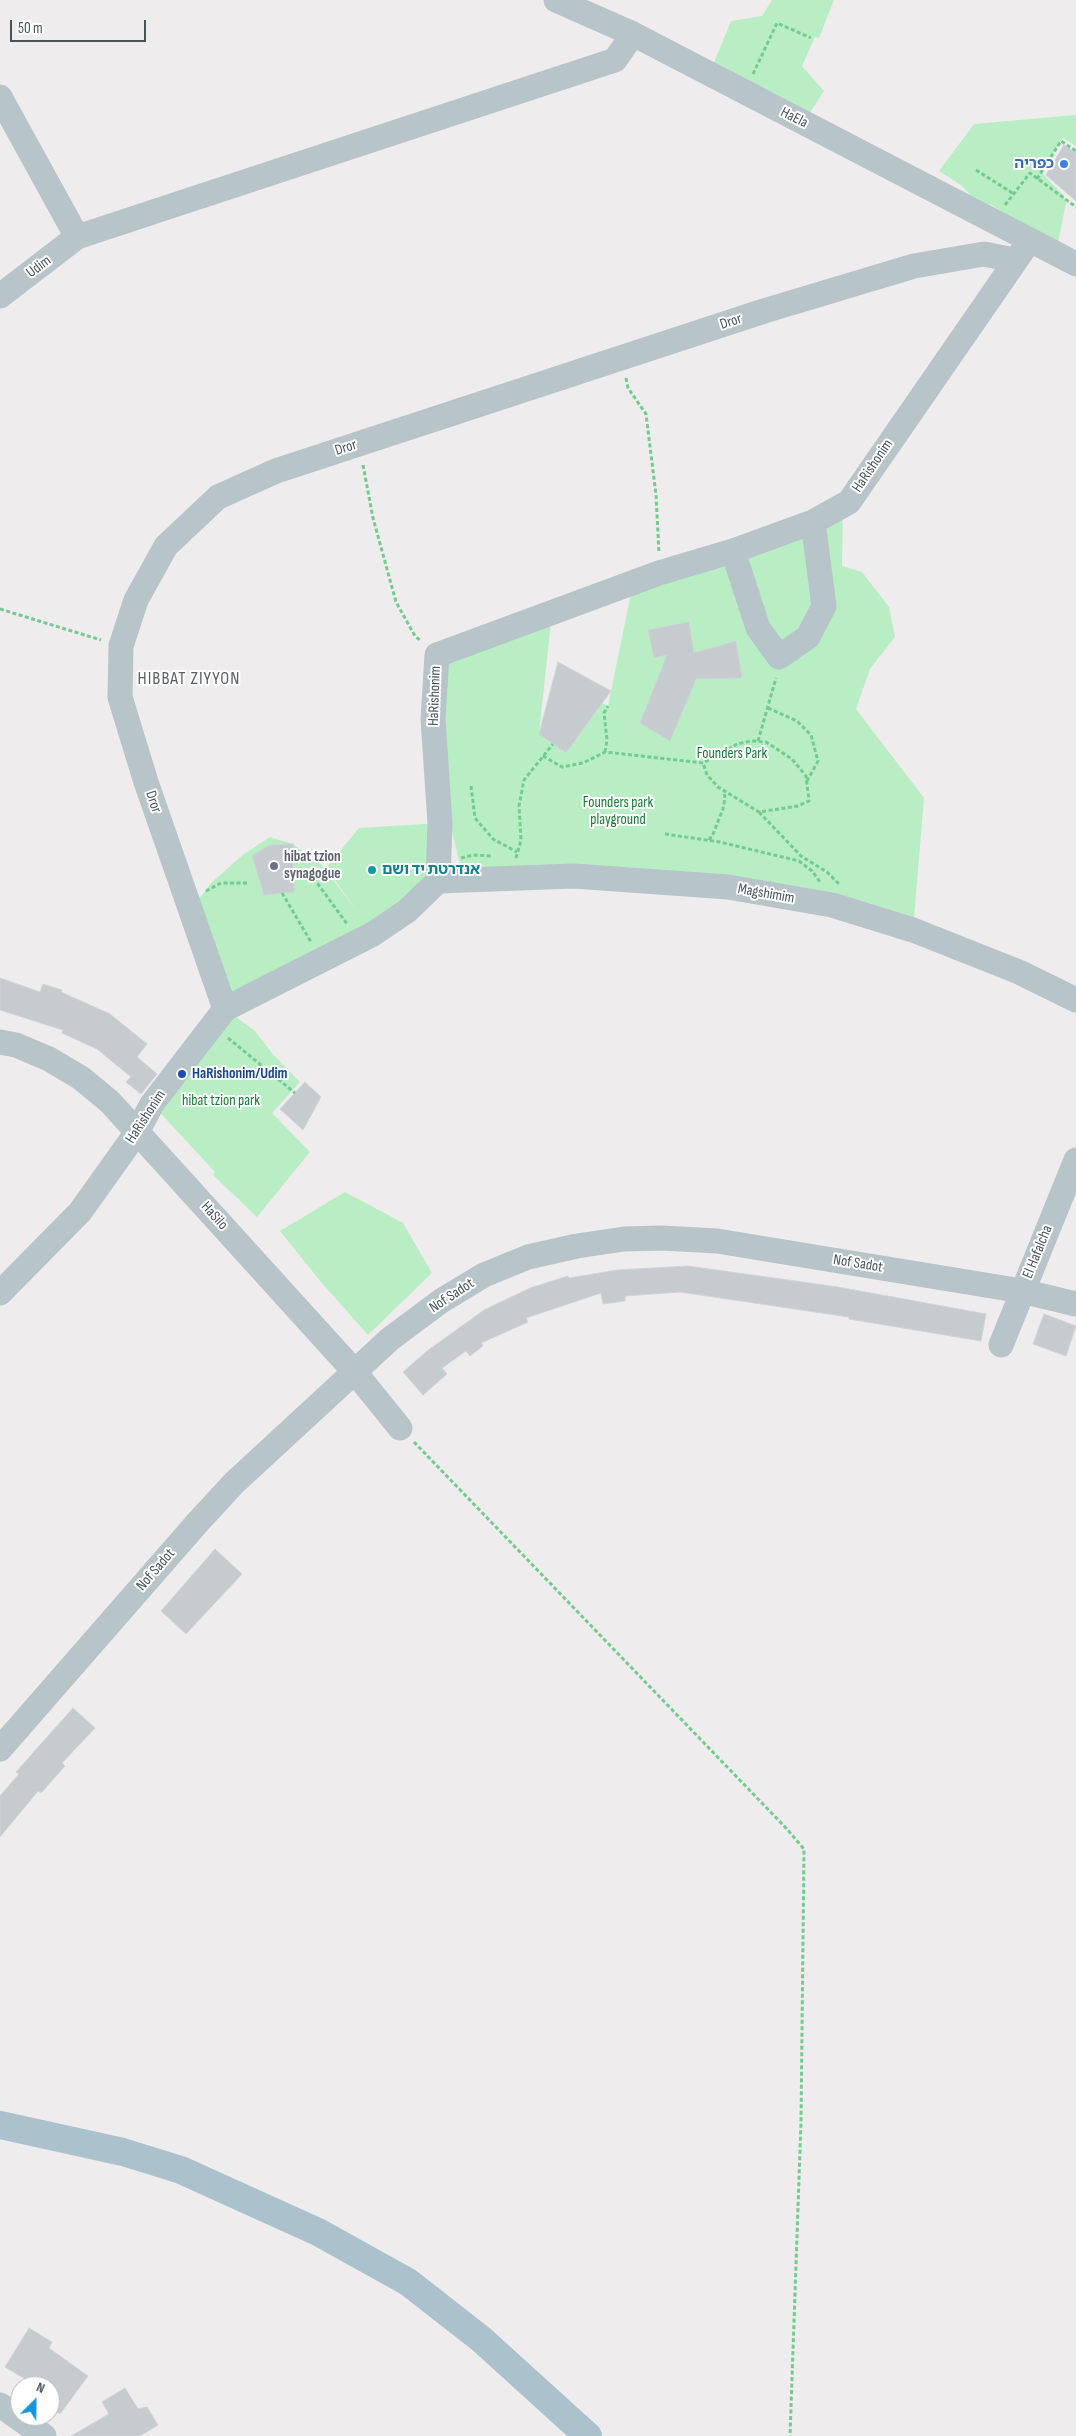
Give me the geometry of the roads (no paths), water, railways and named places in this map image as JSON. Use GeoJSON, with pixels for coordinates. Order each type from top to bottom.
{"type":"FeatureCollection","features":[{"type":"Feature","properties":{"kind":"main road"},"geometry":{"type":"LineString","coordinates":[[0,2125],[123,2152],[181,2170],[333,2241],[408,2282],[481,2339],[588,2436]]}},
{"type":"Feature","properties":{"kind":"street","name":"HaEla"},"geometry":{"type":"LineString","coordinates":[[556,0],[633,34],[1076,264]]}},
{"type":"Feature","properties":{"kind":"street","name":"Udim"},"geometry":{"type":"LineString","coordinates":[[0,296],[77,238],[615,60],[633,34]]}},
{"type":"Feature","properties":{"kind":"street"},"geometry":{"type":"LineString","coordinates":[[0,97],[77,238]]}},
{"type":"Feature","properties":{"kind":"street","name":"HaRishonim"},"geometry":{"type":"LineString","coordinates":[[0,1293],[80,1212],[137,1132],[152,1104],[218,1017],[359,941],[407,911],[438,881],[440,823],[433,719],[437,655],[660,573],[733,551],[813,522],[849,502],[1014,260],[1030,240]]}},
{"type":"Feature","properties":{"kind":"street","name":"Dror"},"geometry":{"type":"LineString","coordinates":[[218,1017],[190,907],[146,782],[120,697],[121,646],[136,600],[166,546],[218,497],[276,471],[764,311],[914,266],[984,254],[1014,260]]}},
{"type":"Feature","properties":{"kind":"street"},"geometry":{"type":"LineString","coordinates":[[733,551],[758,628],[780,657],[808,637],[824,606],[813,522]]}},
{"type":"Feature","properties":{"kind":"street","name":"Magshimim"},"geometry":{"type":"LineString","coordinates":[[438,881],[509,880],[574,876],[728,887],[832,905],[913,930],[1019,972],[1076,1000]]}},
{"type":"Feature","properties":{"kind":"street","name":"HaSilo"},"geometry":{"type":"LineString","coordinates":[[0,1042],[16,1045],[49,1059],[81,1078],[110,1102],[354,1371],[400,1428]]}},
{"type":"Feature","properties":{"kind":"street","name":"El Hafalcha"},"geometry":{"type":"LineString","coordinates":[[1001,1346],[1076,1160]]}},
{"type":"Feature","properties":{"kind":"street","name":"Nof Sadot"},"geometry":{"type":"LineString","coordinates":[[0,1748],[234,1483],[390,1339],[434,1306],[484,1275],[528,1257],[577,1246],[624,1239],[662,1238],[717,1241],[1022,1291],[1076,1304]]}},
{"type":"Feature","properties":{"kind":"street"},"geometry":{"type":"LineString","coordinates":[[0,2405],[44,2436]]}},
{"type":"Feature","properties":{"kind":"place","name":"כפריה"},"geometry":{"type":"Point","coordinates":[1064,164]}},
{"type":"Feature","properties":{"kind":"place","name":"hibat tzion synagogue"},"geometry":{"type":"Point","coordinates":[274,866]}},
{"type":"Feature","properties":{"kind":"place","name":"אנדרטת יד ושם"},"geometry":{"type":"Point","coordinates":[372,870]}},
{"type":"Feature","properties":{"kind":"place","name":"HaRishonim/Udim"},"geometry":{"type":"Point","coordinates":[182,1074]}},
{"type":"Feature","properties":{"kind":"district","name":"HIBBAT ZIYYON"},"geometry":{"type":"Point","coordinates":[189,679]}},
{"type":"Feature","properties":{"kind":"park label","name":"Founders Park"},"geometry":{"type":"Point","coordinates":[732,754]}},
{"type":"Feature","properties":{"kind":"park label","name":"Founders park playground"},"geometry":{"type":"Point","coordinates":[618,812]}},
{"type":"Feature","properties":{"kind":"park label","name":"hibat tzion park"},"geometry":{"type":"Point","coordinates":[221,1101]}}]}
